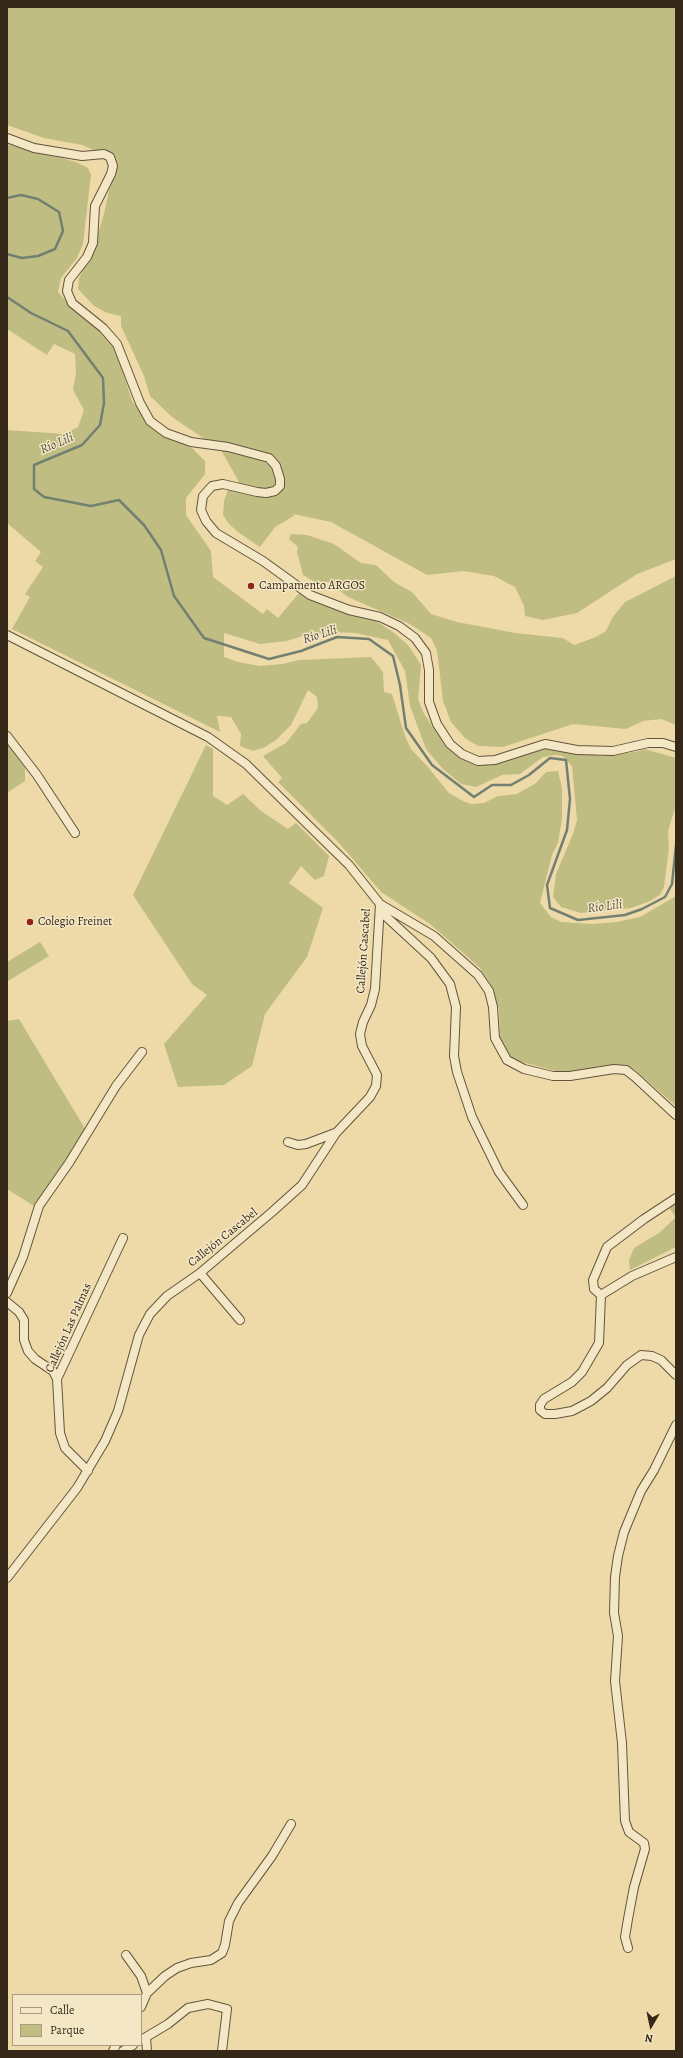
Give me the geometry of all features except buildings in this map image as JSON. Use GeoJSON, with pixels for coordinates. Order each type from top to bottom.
{"type":"FeatureCollection","features":[{"type":"Feature","properties":{"kind":"street"},"geometry":{"type":"LineString","coordinates":[[7,138],[34,148],[75,155],[104,154],[110,157],[113,166],[111,174],[95,206],[93,243],[87,257],[69,280],[67,291],[72,303],[103,328],[117,344],[140,403],[150,421],[166,433],[191,442],[228,447],[269,458],[276,466],[280,479],[280,486],[275,491],[266,493],[256,492],[223,484],[212,486],[203,496],[201,510],[206,521],[216,533],[263,561],[310,595],[349,610],[380,616],[399,626],[416,638],[426,653],[429,670],[429,702],[437,724],[450,744],[462,754],[478,761],[495,760],[546,744],[576,750],[613,751],[648,743],[663,743],[676,747]]}},
{"type":"Feature","properties":{"kind":"street"},"geometry":{"type":"LineString","coordinates":[[7,635],[208,737],[246,764],[349,865],[380,907],[431,958],[450,984],[456,1008],[454,1056],[457,1072],[472,1117],[499,1172],[523,1205]]}},
{"type":"Feature","properties":{"kind":"street"},"geometry":{"type":"LineString","coordinates":[[7,736],[37,775],[75,833]]}},
{"type":"Feature","properties":{"kind":"street"},"geometry":{"type":"LineString","coordinates":[[380,907],[434,936],[478,975],[489,991],[493,1007],[495,1038],[507,1060],[524,1069],[553,1076],[570,1076],[614,1069],[626,1070],[676,1115]]}},
{"type":"Feature","properties":{"kind":"street","name":"Callejón Cascabel"},"geometry":{"type":"LineString","coordinates":[[7,1578],[77,1488],[105,1441],[115,1416],[139,1335],[150,1314],[167,1296],[200,1273],[245,1230],[302,1184],[336,1133],[370,1097],[376,1086],[377,1074],[362,1046],[360,1034],[363,1022],[371,1005],[375,989],[380,907]]}},
{"type":"Feature","properties":{"kind":"street"},"geometry":{"type":"LineString","coordinates":[[7,1293],[23,1257],[39,1206],[69,1163],[116,1086],[142,1052]]}},
{"type":"Feature","properties":{"kind":"street"},"geometry":{"type":"LineString","coordinates":[[288,1142],[298,1145],[306,1144],[336,1133]]}},
{"type":"Feature","properties":{"kind":"street"},"geometry":{"type":"LineString","coordinates":[[601,1295],[594,1289],[593,1280],[607,1247],[644,1219],[676,1198]]}},
{"type":"Feature","properties":{"kind":"street","name":"Callejón Las Palmas"},"geometry":{"type":"LineString","coordinates":[[88,1471],[65,1448],[60,1433],[57,1379],[123,1238]]}},
{"type":"Feature","properties":{"kind":"street"},"geometry":{"type":"LineString","coordinates":[[601,1295],[632,1276],[676,1257]]}},
{"type":"Feature","properties":{"kind":"street"},"geometry":{"type":"LineString","coordinates":[[200,1273],[240,1320]]}},
{"type":"Feature","properties":{"kind":"street"},"geometry":{"type":"LineString","coordinates":[[601,1295],[599,1343],[590,1360],[582,1372],[572,1382],[544,1399],[540,1405],[540,1410],[545,1414],[555,1414],[572,1410],[591,1401],[607,1388],[627,1366],[641,1355],[652,1356],[661,1360],[676,1375]]}},
{"type":"Feature","properties":{"kind":"street"},"geometry":{"type":"LineString","coordinates":[[7,1302],[19,1312],[24,1320],[24,1340],[28,1351],[35,1359],[53,1371],[57,1379]]}},
{"type":"Feature","properties":{"kind":"street"},"geometry":{"type":"LineString","coordinates":[[628,1948],[625,1937],[628,1919],[634,1887],[645,1849],[644,1843],[629,1832],[625,1821],[622,1743],[615,1681],[618,1636],[614,1613],[615,1577],[624,1532],[641,1490],[654,1470],[676,1426]]}},
{"type":"Feature","properties":{"kind":"street"},"geometry":{"type":"LineString","coordinates":[[142,2005],[147,1993],[165,1976],[177,1968],[191,1963],[211,1960],[222,1953],[225,1945],[229,1921],[238,1903],[272,1856],[291,1824]]}},
{"type":"Feature","properties":{"kind":"street"},"geometry":{"type":"LineString","coordinates":[[126,1954],[142,1976],[147,1993]]}},
{"type":"Feature","properties":{"kind":"street"},"geometry":{"type":"LineString","coordinates":[[147,2051],[143,2039],[168,2024],[188,2008],[208,2004],[227,2009],[222,2051]]}},
{"type":"Feature","properties":{"kind":"street"},"geometry":{"type":"LineString","coordinates":[[122,2051],[131,2046]]}},
{"type":"Feature","properties":{"kind":"green space"},"geometry":{"type":"Polygon","coordinates":[[[7,7],[676,7],[676,559],[637,574],[577,613],[543,620],[525,616],[524,606],[515,587],[494,576],[464,571],[427,575],[331,522],[293,514],[294,516],[275,527],[260,547],[238,532],[229,524],[223,515],[224,501],[228,490],[239,482],[221,450],[172,417],[150,396],[144,376],[121,326],[121,316],[107,313],[94,306],[78,289],[79,278],[93,250],[104,214],[111,181],[110,161],[96,151],[82,145],[44,138],[7,125],[7,7]]]}},
{"type":"Feature","properties":{"kind":"green space"},"geometry":{"type":"Polygon","coordinates":[[[7,144],[76,162],[88,168],[91,175],[83,244],[77,258],[61,278],[58,292],[71,307],[104,332],[115,347],[132,401],[149,423],[192,448],[205,461],[205,474],[186,498],[186,515],[211,551],[213,577],[263,614],[267,609],[278,618],[299,593],[308,598],[376,621],[393,632],[408,645],[421,665],[418,699],[424,714],[446,746],[460,756],[496,759],[543,747],[602,756],[635,752],[645,749],[676,758],[676,805],[668,831],[669,848],[664,887],[660,895],[650,901],[631,908],[581,913],[561,907],[553,897],[556,874],[573,834],[577,820],[572,766],[563,756],[555,755],[543,757],[520,774],[502,775],[476,787],[461,784],[442,768],[426,749],[410,706],[405,671],[388,640],[355,633],[332,632],[306,635],[287,641],[260,644],[224,633],[224,657],[238,662],[260,666],[282,664],[299,660],[371,657],[383,672],[384,692],[392,694],[405,736],[411,749],[449,793],[463,801],[471,804],[484,803],[498,796],[517,794],[536,783],[546,772],[558,771],[562,788],[562,819],[558,843],[552,855],[540,903],[551,917],[561,922],[592,924],[616,922],[640,917],[676,896],[676,1106],[634,1069],[610,1065],[564,1073],[514,1060],[507,1053],[500,1038],[499,1009],[490,983],[479,967],[430,924],[381,892],[340,844],[278,782],[282,778],[263,756],[286,743],[301,724],[307,723],[318,708],[317,697],[308,690],[291,725],[276,740],[265,747],[253,751],[240,746],[241,734],[231,717],[217,716],[220,732],[12,629],[30,597],[25,594],[43,567],[35,561],[41,552],[7,523],[7,430],[64,434],[78,427],[84,410],[73,390],[76,372],[75,354],[54,344],[47,355],[7,329],[7,144]]]}},
{"type":"Feature","properties":{"kind":"green space"},"geometry":{"type":"Polygon","coordinates":[[[291,534],[307,535],[334,544],[361,563],[376,565],[394,582],[412,592],[431,614],[457,622],[515,633],[563,638],[574,645],[596,637],[606,631],[612,618],[625,602],[676,576],[676,725],[661,719],[643,721],[626,729],[573,724],[503,747],[478,746],[465,738],[451,722],[443,701],[437,650],[431,638],[410,624],[348,597],[340,591],[333,582],[315,582],[303,575],[297,552],[298,547],[289,539],[291,534]]]}},
{"type":"Feature","properties":{"kind":"green space"},"geometry":{"type":"Polygon","coordinates":[[[7,742],[25,767],[25,781],[7,793],[7,742]]]}},
{"type":"Feature","properties":{"kind":"green space"},"geometry":{"type":"Polygon","coordinates":[[[206,745],[213,749],[213,796],[227,805],[243,794],[261,811],[288,829],[296,823],[329,856],[324,876],[315,880],[301,866],[289,883],[323,908],[307,957],[265,1014],[252,1066],[224,1085],[178,1087],[164,1044],[207,995],[192,984],[133,895],[206,745]]]}},
{"type":"Feature","properties":{"kind":"green space"},"geometry":{"type":"Polygon","coordinates":[[[40,942],[49,956],[8,981],[7,962],[40,942]]]}},
{"type":"Feature","properties":{"kind":"green space"},"geometry":{"type":"Polygon","coordinates":[[[19,1019],[87,1132],[34,1206],[7,1189],[7,1021],[19,1019]]]}},
{"type":"Feature","properties":{"kind":"green space"},"geometry":{"type":"Polygon","coordinates":[[[676,1200],[676,1217],[667,1205],[676,1200]]]}},
{"type":"Feature","properties":{"kind":"green space"},"geometry":{"type":"Polygon","coordinates":[[[676,1217],[676,1247],[630,1270],[629,1260],[634,1248],[659,1233],[676,1217]]]}},
{"type":"Feature","properties":{"kind":"waterway","name":"Río Lili"},"geometry":{"type":"LineString","coordinates":[[7,198],[21,195],[38,199],[59,212],[63,231],[55,249],[38,256],[22,258],[7,254]]}},
{"type":"Feature","properties":{"kind":"waterway","name":"Río Lili"},"geometry":{"type":"LineString","coordinates":[[7,297],[31,313],[68,331],[103,378],[104,403],[100,425],[82,445],[34,465],[34,489],[44,497],[91,506],[119,500],[144,525],[161,550],[174,596],[204,638],[269,659],[301,651],[337,637],[369,639],[393,656],[400,685],[406,728],[432,765],[474,797],[492,785],[511,785],[529,775],[550,758],[566,760],[570,799],[567,830],[547,885],[550,908],[578,920],[625,915],[642,909],[665,897],[672,884],[676,845]]}},
{"type":"Feature","properties":{"kind":"place","name":"Campamento ARGOS"},"geometry":{"type":"Point","coordinates":[251,586]}},
{"type":"Feature","properties":{"kind":"place","name":"Colegio Freinet"},"geometry":{"type":"Point","coordinates":[30,922]}}]}
